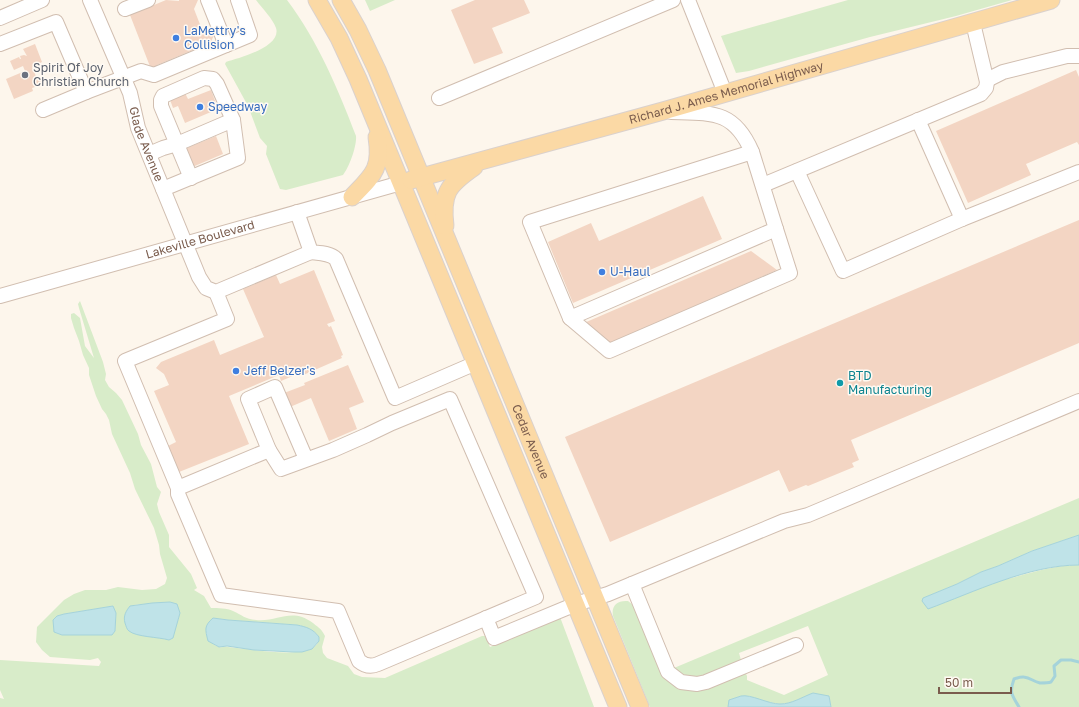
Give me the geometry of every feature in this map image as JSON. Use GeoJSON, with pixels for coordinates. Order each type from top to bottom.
{"type":"FeatureCollection","features":[{"type":"Feature","properties":{"kind":"main road"},"geometry":{"type":"LineString","coordinates":[[317,0],[330,21],[351,62],[375,118],[380,152],[376,170],[369,180],[352,197]]}},
{"type":"Feature","properties":{"kind":"main road","name":"Cedar Avenue"},"geometry":{"type":"LineString","coordinates":[[341,0],[358,30],[377,70],[640,707]]}},
{"type":"Feature","properties":{"kind":"main road","name":"Richard J. Ames Memorial Highway"},"geometry":{"type":"LineString","coordinates":[[401,183],[663,111],[1051,0]]}},
{"type":"Feature","properties":{"kind":"main road","name":"Cedar Avenue"},"geometry":{"type":"LineString","coordinates":[[375,118],[618,707]]}},
{"type":"Feature","properties":{"kind":"main road"},"geometry":{"type":"LineString","coordinates":[[447,240],[443,211],[448,190],[454,182],[483,160]]}},
{"type":"Feature","properties":{"kind":"street"},"geometry":{"type":"LineString","coordinates":[[0,18],[42,0]]}},
{"type":"Feature","properties":{"kind":"street","name":"Glade Avenue"},"geometry":{"type":"LineString","coordinates":[[90,0],[123,77],[131,98],[138,128],[201,282],[206,288],[216,292]]}},
{"type":"Feature","properties":{"kind":"street"},"geometry":{"type":"LineString","coordinates":[[125,10],[148,0]]}},
{"type":"Feature","properties":{"kind":"street"},"geometry":{"type":"LineString","coordinates":[[208,0],[226,45]]}},
{"type":"Feature","properties":{"kind":"street"},"geometry":{"type":"LineString","coordinates":[[43,110],[141,70],[154,75],[250,35],[238,0]]}},
{"type":"Feature","properties":{"kind":"street"},"geometry":{"type":"LineString","coordinates":[[439,98],[673,0]]}},
{"type":"Feature","properties":{"kind":"street"},"geometry":{"type":"LineString","coordinates":[[688,0],[725,93]]}},
{"type":"Feature","properties":{"kind":"street"},"geometry":{"type":"LineString","coordinates":[[0,44],[56,22],[86,92]]}},
{"type":"Feature","properties":{"kind":"street"},"geometry":{"type":"LineString","coordinates":[[763,185],[981,94],[986,88],[987,80],[973,22]]}},
{"type":"Feature","properties":{"kind":"street"},"geometry":{"type":"LineString","coordinates":[[987,80],[1003,72],[1067,56],[1079,56]]}},
{"type":"Feature","properties":{"kind":"street"},"geometry":{"type":"LineString","coordinates":[[163,189],[191,178],[238,158],[233,120],[217,84],[212,78],[204,78],[172,91],[163,96],[160,103],[191,178]]}},
{"type":"Feature","properties":{"kind":"street"},"geometry":{"type":"LineString","coordinates":[[663,111],[702,112],[730,121],[739,129],[752,152],[790,273],[609,351],[570,318],[530,222],[752,152]]}},
{"type":"Feature","properties":{"kind":"street"},"geometry":{"type":"LineString","coordinates":[[149,154],[177,144],[233,120]]}},
{"type":"Feature","properties":{"kind":"street"},"geometry":{"type":"LineString","coordinates":[[918,120],[962,220]]}},
{"type":"Feature","properties":{"kind":"street"},"geometry":{"type":"LineString","coordinates":[[797,171],[843,272],[962,220],[1079,172]]}},
{"type":"Feature","properties":{"kind":"street","name":"Lakeville Boulevard"},"geometry":{"type":"LineString","coordinates":[[0,296],[401,183]]}},
{"type":"Feature","properties":{"kind":"street"},"geometry":{"type":"LineString","coordinates":[[297,212],[311,252]]}},
{"type":"Feature","properties":{"kind":"street"},"geometry":{"type":"LineString","coordinates":[[570,318],[776,229]]}},
{"type":"Feature","properties":{"kind":"street"},"geometry":{"type":"LineString","coordinates":[[306,459],[275,387],[248,399],[269,450],[281,469],[339,447],[450,399],[536,597],[378,664],[370,666],[362,664],[359,661],[338,611],[221,595],[178,494],[178,488],[125,361],[227,318],[216,292],[311,252],[329,254],[336,259],[404,418]]}},
{"type":"Feature","properties":{"kind":"street"},"geometry":{"type":"LineString","coordinates":[[395,398],[476,363]]}},
{"type":"Feature","properties":{"kind":"street"},"geometry":{"type":"LineString","coordinates":[[486,618],[494,638],[576,604],[632,584],[784,521],[808,515],[1079,401]]}},
{"type":"Feature","properties":{"kind":"street"},"geometry":{"type":"LineString","coordinates":[[178,488],[269,450]]}},
{"type":"Feature","properties":{"kind":"street"},"geometry":{"type":"LineString","coordinates":[[632,584],[668,672],[681,682],[698,684],[706,682],[796,645]]}},
{"type":"Feature","properties":{"kind":"green space"},"geometry":{"type":"Polygon","coordinates":[[[256,0],[287,0],[318,49],[356,136],[352,157],[343,175],[286,190],[280,189],[266,154],[267,146],[260,138],[248,106],[225,64],[226,62],[258,51],[273,41],[276,35],[276,28],[272,21],[256,0]]]}},
{"type":"Feature","properties":{"kind":"green space"},"geometry":{"type":"Polygon","coordinates":[[[365,0],[395,0],[370,11],[365,0]]]}},
{"type":"Feature","properties":{"kind":"green space"},"geometry":{"type":"Polygon","coordinates":[[[848,0],[1012,0],[956,16],[870,37],[749,71],[736,73],[721,36],[848,0]]]}},
{"type":"Feature","properties":{"kind":"green space"},"geometry":{"type":"Polygon","coordinates":[[[80,301],[103,362],[106,374],[105,380],[109,387],[122,400],[138,434],[141,445],[151,464],[157,487],[161,492],[157,504],[169,535],[169,547],[191,574],[197,588],[194,590],[204,596],[211,608],[228,609],[246,618],[256,620],[285,616],[298,616],[305,618],[320,628],[325,636],[322,647],[323,653],[327,658],[348,666],[354,674],[362,677],[385,678],[482,636],[485,636],[490,647],[560,617],[594,707],[0,707],[0,698],[4,699],[0,690],[0,660],[99,666],[101,662],[98,658],[90,660],[50,657],[36,642],[37,627],[64,600],[85,590],[106,590],[118,587],[142,590],[156,589],[165,584],[167,578],[154,528],[135,489],[130,473],[112,434],[109,420],[96,396],[89,375],[89,368],[83,355],[71,318],[71,314],[74,313],[80,318],[85,346],[94,358],[78,304],[80,301]],[[170,602],[134,605],[140,635],[169,640],[179,618],[170,602]],[[113,606],[57,616],[54,632],[62,635],[111,635],[115,631],[116,614],[113,606]],[[213,618],[206,634],[213,644],[219,647],[280,652],[300,652],[309,650],[316,645],[319,637],[309,629],[297,625],[213,618]]]}},
{"type":"Feature","properties":{"kind":"green space"},"geometry":{"type":"Polygon","coordinates":[[[1079,498],[1079,535],[1032,551],[923,598],[1052,568],[1079,565],[1079,707],[831,707],[829,696],[804,697],[790,703],[780,704],[762,701],[747,696],[741,696],[730,700],[728,707],[650,707],[613,616],[613,609],[616,604],[628,601],[633,605],[669,681],[745,672],[747,680],[784,695],[828,675],[808,626],[739,653],[741,660],[707,674],[690,676],[674,668],[1079,498]]]}},
{"type":"Feature","properties":{"kind":"water"},"geometry":{"type":"Polygon","coordinates":[[[1079,535],[1079,565],[1060,566],[1021,574],[928,609],[922,601],[923,598],[981,572],[1032,551],[1079,535]]]}},
{"type":"Feature","properties":{"kind":"water"},"geometry":{"type":"Polygon","coordinates":[[[170,602],[177,604],[180,613],[173,638],[169,640],[142,636],[128,630],[124,618],[130,606],[170,602]]]}},
{"type":"Feature","properties":{"kind":"water"},"geometry":{"type":"Polygon","coordinates":[[[113,606],[116,613],[115,631],[112,635],[62,635],[54,632],[53,620],[57,616],[113,606]]]}},
{"type":"Feature","properties":{"kind":"water"},"geometry":{"type":"Polygon","coordinates":[[[213,618],[297,625],[310,629],[319,637],[319,641],[312,649],[302,652],[254,650],[227,646],[219,647],[208,641],[206,633],[208,623],[213,618]]]}},
{"type":"Feature","properties":{"kind":"water"},"geometry":{"type":"Polygon","coordinates":[[[813,693],[829,696],[831,707],[728,707],[729,700],[741,696],[750,696],[775,704],[784,704],[793,702],[813,693]]]}},
{"type":"Feature","properties":{"kind":"building","name":"LaMettry's Collision"},"geometry":{"type":"Polygon","coordinates":[[[166,0],[198,0],[194,9],[201,27],[215,33],[208,48],[196,42],[193,50],[151,69],[130,15],[166,0]]]}},
{"type":"Feature","properties":{"kind":"building"},"geometry":{"type":"Polygon","coordinates":[[[475,0],[524,0],[530,13],[492,28],[503,53],[474,64],[451,10],[475,0]]]}},
{"type":"Feature","properties":{"kind":"building","name":"Spirit Of Joy Christian Church"},"geometry":{"type":"Polygon","coordinates":[[[35,44],[42,62],[32,67],[38,81],[42,79],[44,84],[32,88],[33,91],[14,99],[6,79],[25,71],[23,66],[14,70],[10,61],[19,57],[21,59],[20,56],[27,56],[23,49],[35,44]]]}},
{"type":"Feature","properties":{"kind":"building"},"geometry":{"type":"Polygon","coordinates":[[[1076,70],[1079,77],[1079,145],[1077,142],[1026,164],[1031,175],[968,203],[936,131],[1076,70]]]}},
{"type":"Feature","properties":{"kind":"building"},"geometry":{"type":"Polygon","coordinates":[[[211,90],[218,109],[185,123],[178,106],[173,108],[169,97],[184,91],[188,99],[211,90]]]}},
{"type":"Feature","properties":{"kind":"building"},"geometry":{"type":"Polygon","coordinates":[[[216,136],[223,154],[190,168],[182,150],[216,136]]]}},
{"type":"Feature","properties":{"kind":"building","name":"U-Haul"},"geometry":{"type":"Polygon","coordinates":[[[703,196],[722,239],[573,303],[548,242],[591,223],[599,241],[703,196]]]}},
{"type":"Feature","properties":{"kind":"building","name":"BTD Manufacturing"},"geometry":{"type":"Polygon","coordinates":[[[1079,220],[1079,343],[851,440],[859,460],[852,463],[854,467],[808,486],[806,485],[789,492],[779,470],[610,542],[565,437],[1079,220]]]}},
{"type":"Feature","properties":{"kind":"building","name":"U-Haul"},"geometry":{"type":"Polygon","coordinates":[[[751,251],[777,270],[610,343],[584,323],[751,251]]]}},
{"type":"Feature","properties":{"kind":"building","name":"Jeff Belzer's"},"geometry":{"type":"Polygon","coordinates":[[[314,270],[335,321],[327,324],[329,327],[331,326],[343,355],[341,356],[342,358],[301,376],[300,373],[281,381],[279,375],[229,396],[249,444],[179,472],[168,446],[176,442],[154,391],[169,385],[164,374],[156,368],[161,362],[214,340],[220,355],[264,337],[243,289],[276,275],[280,284],[314,270]]]}},
{"type":"Feature","properties":{"kind":"building","name":"Jeff Belzer's"},"geometry":{"type":"Polygon","coordinates":[[[348,365],[364,402],[349,408],[357,429],[329,441],[311,398],[290,407],[284,393],[348,365]]]}},
{"type":"Feature","properties":{"kind":"waterway"},"geometry":{"type":"LineString","coordinates":[[1019,707],[1012,694],[1014,679],[1025,677],[1040,683],[1051,682],[1055,676],[1054,666],[1061,660],[1079,662]]}},
{"type":"Feature","properties":{"kind":"place","name":"LaMettry's Collision"},"geometry":{"type":"Point","coordinates":[176,38]}},
{"type":"Feature","properties":{"kind":"place","name":"Spirit Of Joy Christian Church"},"geometry":{"type":"Point","coordinates":[25,75]}},
{"type":"Feature","properties":{"kind":"place","name":"Speedway"},"geometry":{"type":"Point","coordinates":[200,107]}},
{"type":"Feature","properties":{"kind":"place","name":"U-Haul"},"geometry":{"type":"Point","coordinates":[602,272]}},
{"type":"Feature","properties":{"kind":"place","name":"Jeff Belzer's"},"geometry":{"type":"Point","coordinates":[236,371]}},
{"type":"Feature","properties":{"kind":"place","name":"BTD Manufacturing"},"geometry":{"type":"Point","coordinates":[840,383]}}]}
